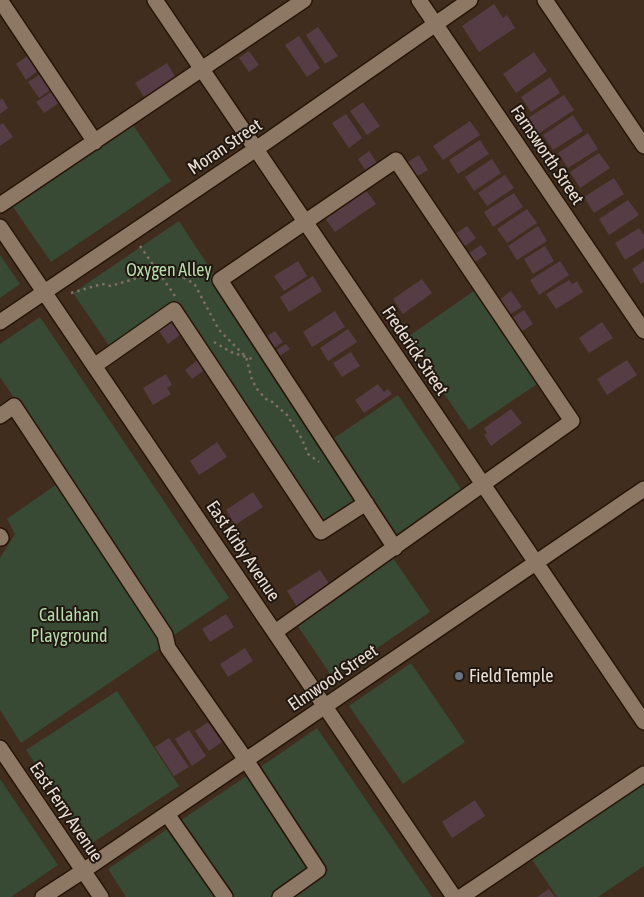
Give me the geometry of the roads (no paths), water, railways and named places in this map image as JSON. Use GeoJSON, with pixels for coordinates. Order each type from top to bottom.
{"type":"FeatureCollection","features":[{"type":"Feature","properties":{"kind":"street"},"geometry":{"type":"LineString","coordinates":[[0,0],[95,142]]}},
{"type":"Feature","properties":{"kind":"street","name":"Frederick Street"},"geometry":{"type":"LineString","coordinates":[[155,0],[644,722]]}},
{"type":"Feature","properties":{"kind":"street","name":"Farnsworth Street"},"geometry":{"type":"LineString","coordinates":[[420,0],[644,331]]}},
{"type":"Feature","properties":{"kind":"street","name":"Moran Street"},"geometry":{"type":"LineString","coordinates":[[0,322],[256,149],[470,0]]}},
{"type":"Feature","properties":{"kind":"street"},"geometry":{"type":"LineString","coordinates":[[545,0],[644,146]]}},
{"type":"Feature","properties":{"kind":"street"},"geometry":{"type":"LineString","coordinates":[[0,205],[202,70],[295,3]]}},
{"type":"Feature","properties":{"kind":"street"},"geometry":{"type":"LineString","coordinates":[[275,632],[395,548],[572,421],[396,160],[220,280],[395,548]]}},
{"type":"Feature","properties":{"kind":"street","name":"East Kirby Avenue"},"geometry":{"type":"LineString","coordinates":[[0,227],[454,897]]}},
{"type":"Feature","properties":{"kind":"street"},"geometry":{"type":"LineString","coordinates":[[94,366],[174,310],[321,532],[366,503]]}},
{"type":"Feature","properties":{"kind":"street"},"geometry":{"type":"LineString","coordinates":[[0,416],[14,406],[165,635],[168,648],[246,760],[318,870],[283,896]]}},
{"type":"Feature","properties":{"kind":"street","name":"Elmwood Street"},"geometry":{"type":"LineString","coordinates":[[43,897],[644,489]]}},
{"type":"Feature","properties":{"kind":"street","name":"East Ferry Avenue"},"geometry":{"type":"LineString","coordinates":[[0,748],[101,897]]}},
{"type":"Feature","properties":{"kind":"street"},"geometry":{"type":"LineString","coordinates":[[462,897],[644,774]]}},
{"type":"Feature","properties":{"kind":"street"},"geometry":{"type":"LineString","coordinates":[[167,814],[224,897]]}},
{"type":"Feature","properties":{"kind":"place","name":"Field Temple"},"geometry":{"type":"Point","coordinates":[459,676]}},
{"type":"Feature","properties":{"kind":"park label","name":"Oxygen Alley"},"geometry":{"type":"Point","coordinates":[169,270]}},
{"type":"Feature","properties":{"kind":"park label","name":"Callahan Playground"},"geometry":{"type":"Point","coordinates":[69,625]}}]}
